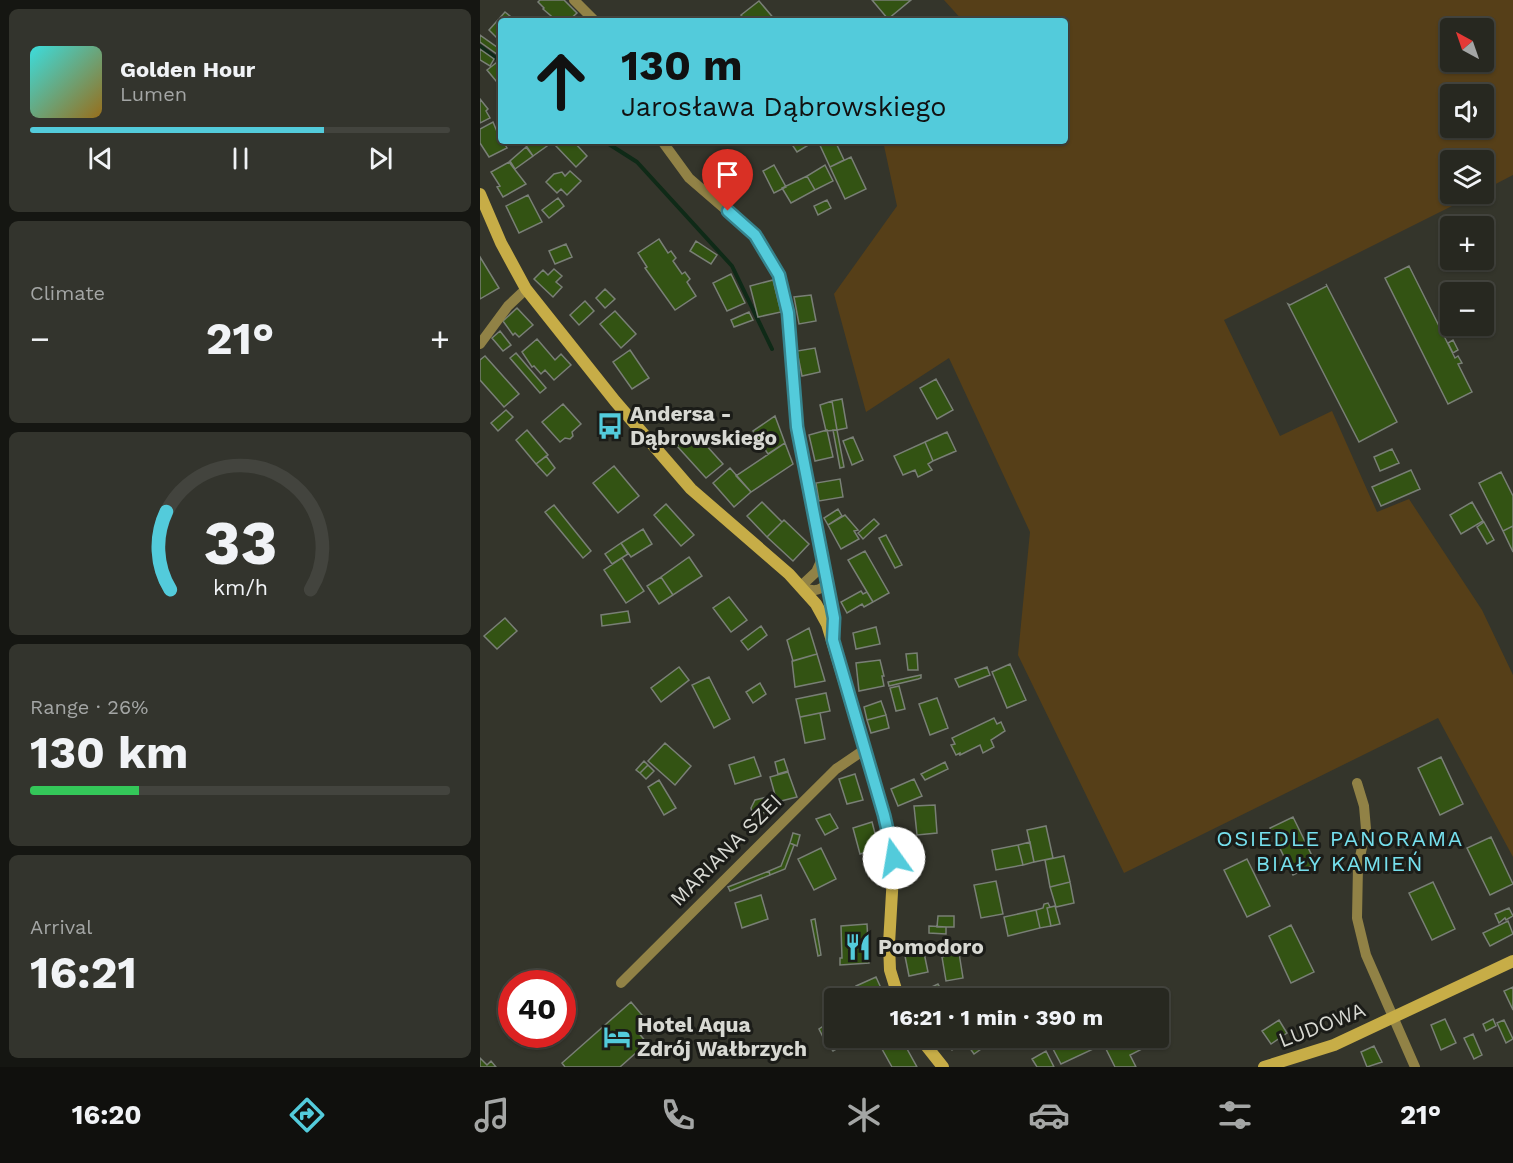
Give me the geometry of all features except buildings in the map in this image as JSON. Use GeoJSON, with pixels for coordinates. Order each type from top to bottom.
{"type":"FeatureCollection","features":[{"type":"Feature","properties":{"kind":"street"},"geometry":{"type":"LineString","coordinates":[[574,0],[593,18]]}},
{"type":"Feature","properties":{"kind":"street"},"geometry":{"type":"LineString","coordinates":[[665,144],[689,178],[755,235],[779,275],[788,313],[797,427],[821,561],[828,582],[834,618],[833,640]]}},
{"type":"Feature","properties":{"kind":"street"},"geometry":{"type":"LineString","coordinates":[[480,194],[501,243],[526,289],[622,410],[691,489],[789,574],[816,604],[827,624],[884,815],[894,858],[889,944],[890,970],[896,988]]}},
{"type":"Feature","properties":{"kind":"street"},"geometry":{"type":"LineString","coordinates":[[480,344],[508,306],[526,289]]}},
{"type":"Feature","properties":{"kind":"street"},"geometry":{"type":"LineString","coordinates":[[800,587],[816,572],[821,561]]}},
{"type":"Feature","properties":{"kind":"street"},"geometry":{"type":"LineString","coordinates":[[800,587],[814,592],[828,582]]}},
{"type":"Feature","properties":{"kind":"street","name":"MARIANA SZEI"},"geometry":{"type":"LineString","coordinates":[[621,983],[836,769],[864,750]]}},
{"type":"Feature","properties":{"kind":"street"},"geometry":{"type":"LineString","coordinates":[[1357,783],[1364,806],[1366,829],[1358,866],[1357,918],[1366,955],[1393,1017]]}},
{"type":"Feature","properties":{"kind":"street","name":"LUDOWA"},"geometry":{"type":"LineString","coordinates":[[1264,1067],[1334,1045],[1513,961]]}},
{"type":"Feature","properties":{"kind":"street","name":"LUDOWA"},"geometry":{"type":"LineString","coordinates":[[1393,1017],[1415,1067]]}},
{"type":"Feature","properties":{"kind":"street"},"geometry":{"type":"LineString","coordinates":[[928,1048],[943,1067]]}},
{"type":"Feature","properties":{"kind":"shaded area"},"geometry":{"type":"Polygon","coordinates":[[[944,0],[1513,0],[1513,175],[1494,185],[1494,150],[1440,150],[1440,204],[1456,204],[1224,320],[1280,436],[1332,411],[1377,512],[1409,499],[1482,610],[1513,675],[1513,857],[1438,718],[1124,873],[1018,655],[1030,532],[949,358],[866,412],[834,294],[897,206],[884,144],[1068,144],[1068,18],[960,18],[944,0]]]}},
{"type":"Feature","properties":{"kind":"waterway"},"geometry":{"type":"LineString","coordinates":[[480,46],[498,60]]}},
{"type":"Feature","properties":{"kind":"waterway"},"geometry":{"type":"LineString","coordinates":[[609,144],[637,162],[732,266],[772,349]]}},
{"type":"Feature","properties":{"kind":"place","name":"Andersa - Dąbrowskiego"},"geometry":{"type":"Point","coordinates":[610,426]}},
{"type":"Feature","properties":{"kind":"place","name":"Pomodoro"},"geometry":{"type":"Point","coordinates":[858,947]}},
{"type":"Feature","properties":{"kind":"place","name":"Hotel Aqua Zdrój Wałbrzych"},"geometry":{"type":"Point","coordinates":[617,1037]}},
{"type":"Feature","properties":{"kind":"district","name":"OSIEDLE PANORAMA BIAŁY KAMIEŃ"},"geometry":{"type":"Point","coordinates":[1340,850]}},
{"type":"Feature","properties":{"kind":"route"},"geometry":{"type":"LineString","coordinates":[[728,211],[755,235],[779,275],[788,313],[797,427],[821,561],[828,582],[834,618],[833,640],[843,681],[884,815],[894,858]]}}]}
